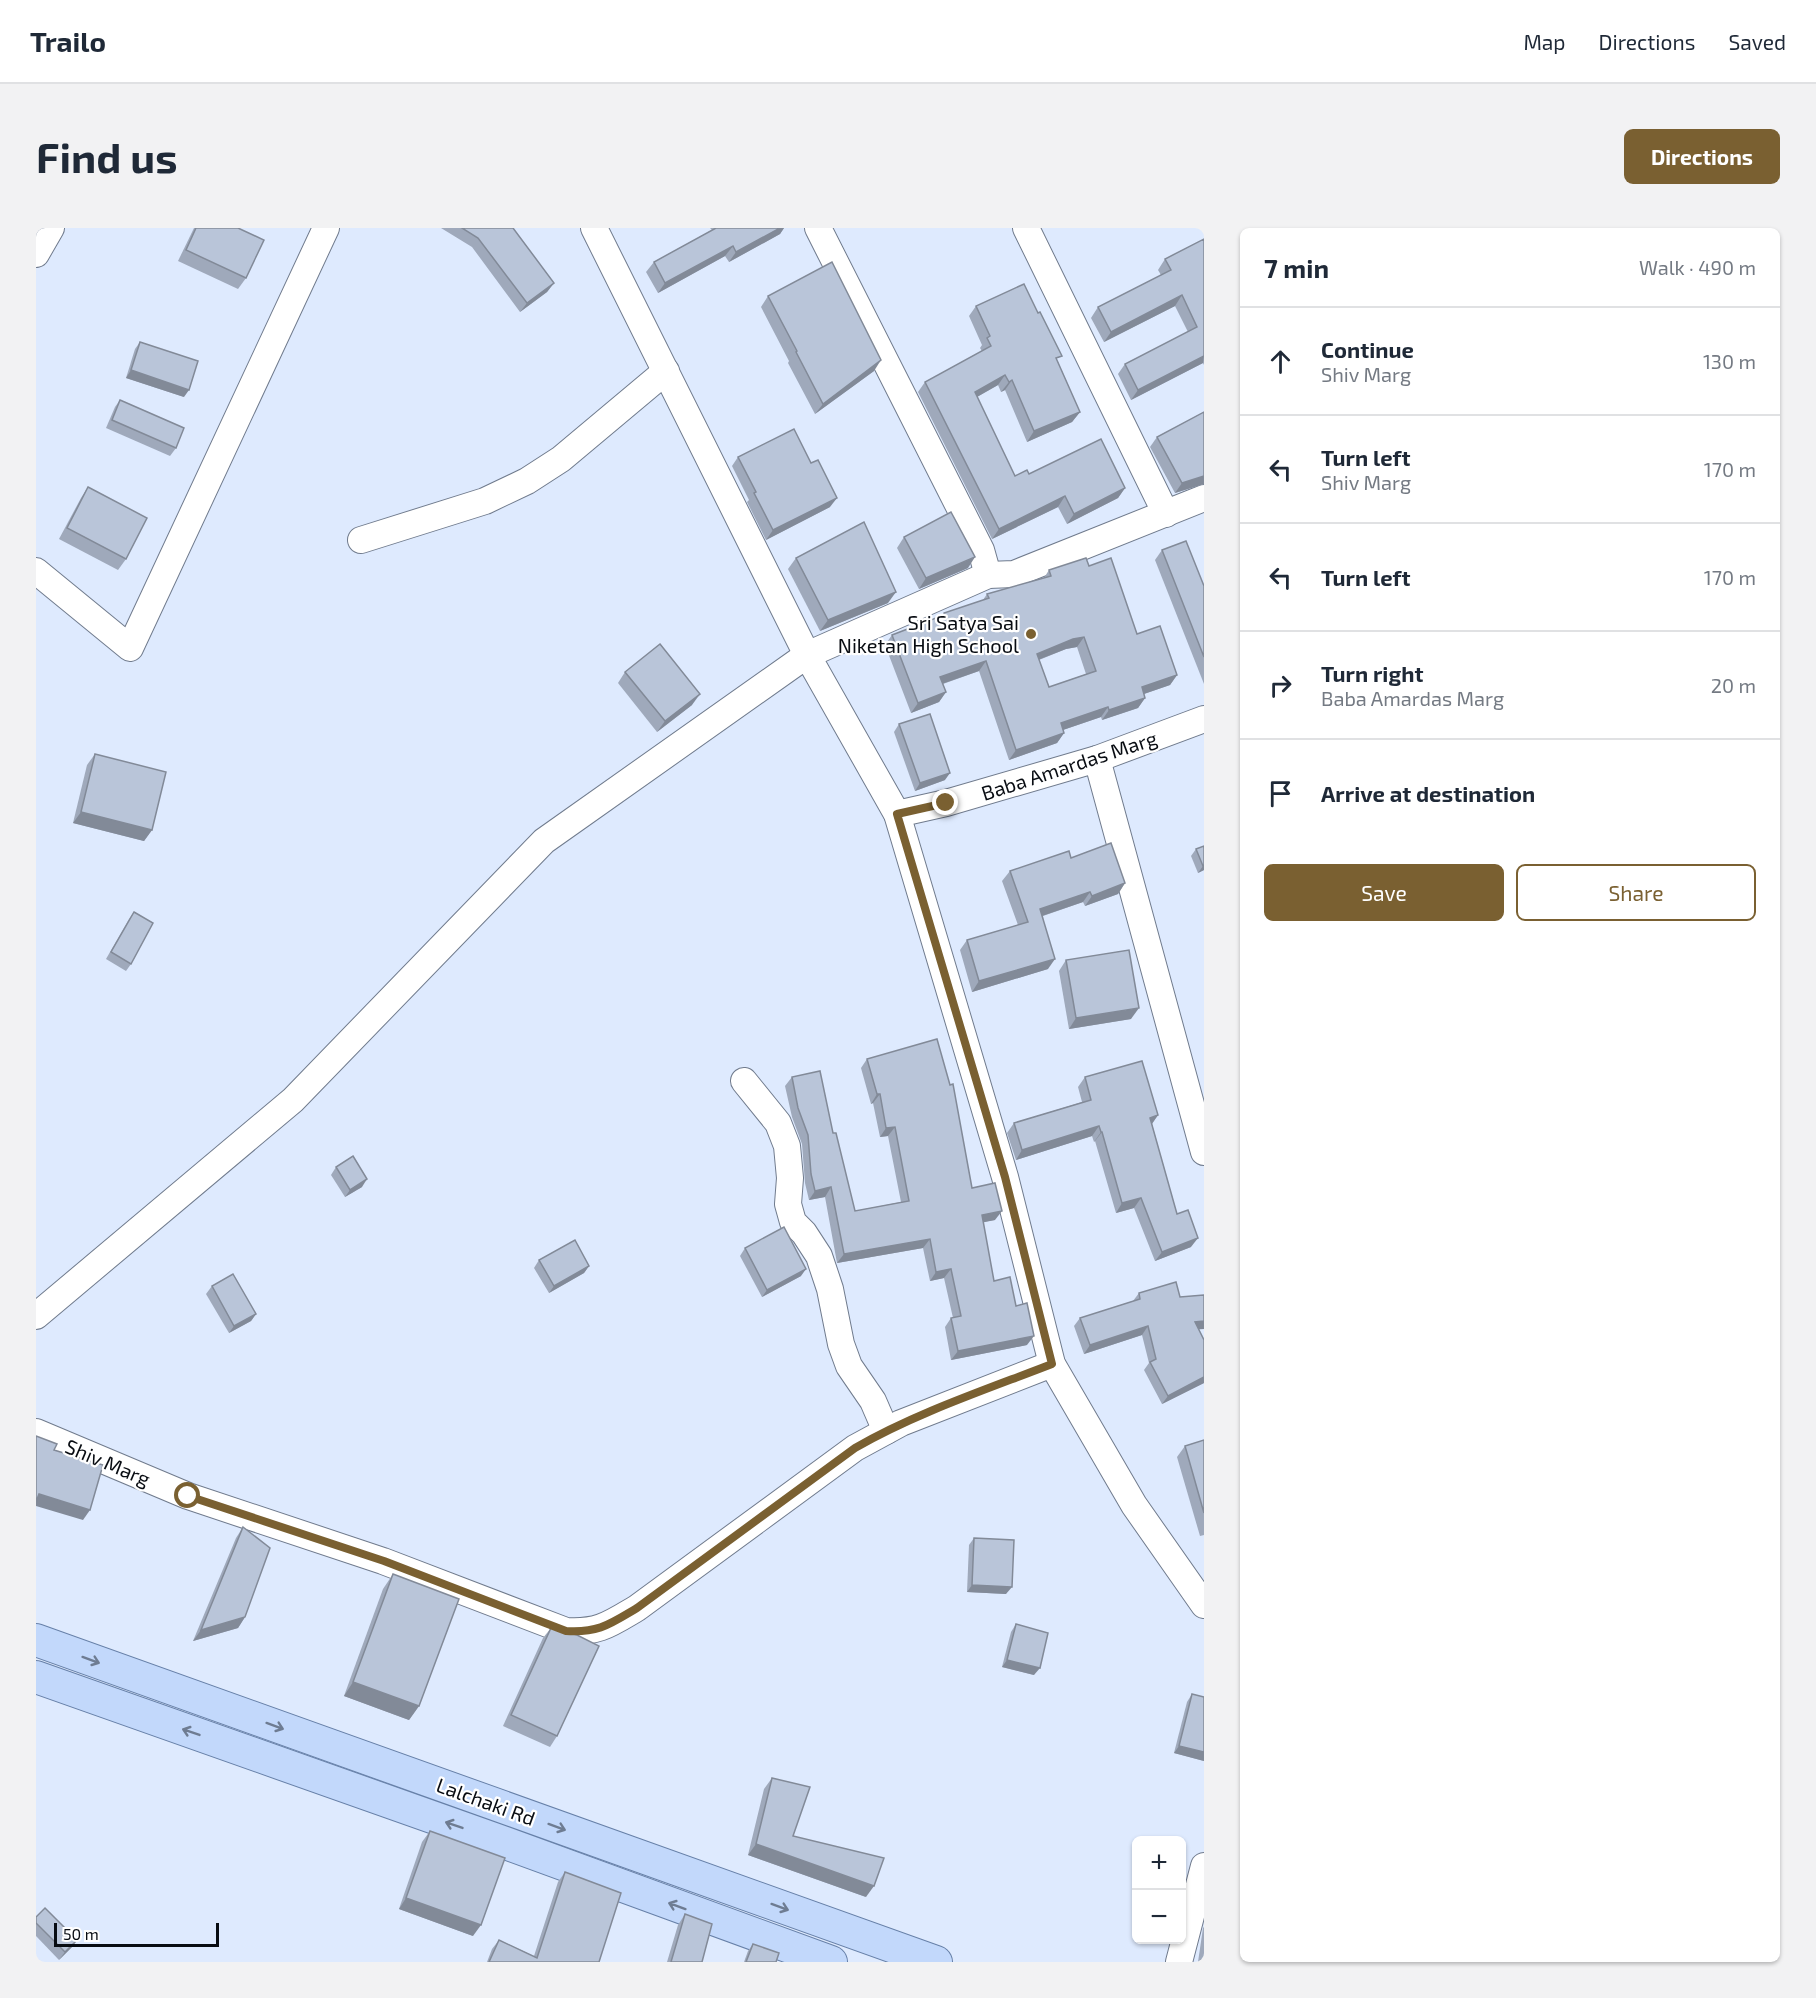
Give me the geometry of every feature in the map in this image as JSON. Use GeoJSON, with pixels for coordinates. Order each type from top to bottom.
{"type":"FeatureCollection","features":[{"type":"Feature","properties":{"kind":"main road","name":"Lalchaki Rd"},"geometry":{"type":"LineString","coordinates":[[36,1640],[936,1962]]}},
{"type":"Feature","properties":{"kind":"main road","name":"Lalchaki Rd"},"geometry":{"type":"LineString","coordinates":[[36,1677],[497,1840],[831,1962]]}},
{"type":"Feature","properties":{"kind":"main road"},"geometry":{"type":"LineString","coordinates":[[497,1840],[512,1811]]}},
{"type":"Feature","properties":{"kind":"main road"},"geometry":{"type":"LineString","coordinates":[[725,1923],[741,1893]]}},
{"type":"Feature","properties":{"kind":"street"},"geometry":{"type":"LineString","coordinates":[[36,254],[51,228]]}},
{"type":"Feature","properties":{"kind":"street"},"geometry":{"type":"LineString","coordinates":[[36,571],[130,648],[326,228]]}},
{"type":"Feature","properties":{"kind":"street"},"geometry":{"type":"LineString","coordinates":[[594,228],[807,655],[897,814],[1005,1177],[1052,1364],[1134,1505],[1204,1605]]}},
{"type":"Feature","properties":{"kind":"street"},"geometry":{"type":"LineString","coordinates":[[818,228],[981,550],[988,575]]}},
{"type":"Feature","properties":{"kind":"street"},"geometry":{"type":"LineString","coordinates":[[1026,228],[1166,514]]}},
{"type":"Feature","properties":{"kind":"street"},"geometry":{"type":"LineString","coordinates":[[361,540],[484,501],[527,481],[561,459],[666,371]]}},
{"type":"Feature","properties":{"kind":"street"},"geometry":{"type":"LineString","coordinates":[[36,1316],[293,1101],[544,841],[807,655],[988,575],[1014,574],[1204,498]]}},
{"type":"Feature","properties":{"kind":"street","name":"Baba Amardas Marg"},"geometry":{"type":"LineString","coordinates":[[897,814],[946,803],[1097,759],[1204,719]]}},
{"type":"Feature","properties":{"kind":"street"},"geometry":{"type":"LineString","coordinates":[[1097,759],[1204,1152]]}},
{"type":"Feature","properties":{"kind":"street"},"geometry":{"type":"LineString","coordinates":[[744,1082],[778,1123],[787,1146],[790,1178],[788,1204],[793,1222],[804,1233],[819,1256],[830,1289],[849,1366],[873,1401],[886,1431]]}},
{"type":"Feature","properties":{"kind":"street","name":"Shiv Marg"},"geometry":{"type":"LineString","coordinates":[[36,1432],[188,1496],[384,1561],[566,1631],[584,1632],[600,1629],[637,1608],[855,1448],[886,1431],[1052,1364]]}},
{"type":"Feature","properties":{"kind":"street"},"geometry":{"type":"LineString","coordinates":[[1179,1962],[1204,1866]]}},
{"type":"Feature","properties":{"kind":"building"},"geometry":{"type":"Polygon","coordinates":[[[196,228],[238,228],[264,240],[246,278],[186,250],[196,228]]]}},
{"type":"Feature","properties":{"kind":"building"},"geometry":{"type":"Polygon","coordinates":[[[462,228],[513,228],[554,283],[527,303],[478,238],[462,228]]]}},
{"type":"Feature","properties":{"kind":"building"},"geometry":{"type":"Polygon","coordinates":[[[716,228],[780,228],[736,252],[733,246],[665,283],[654,262],[716,228]]]}},
{"type":"Feature","properties":{"kind":"building"},"geometry":{"type":"Polygon","coordinates":[[[1204,239],[1204,356],[1138,390],[1125,364],[1197,327],[1182,295],[1111,332],[1098,307],[1171,270],[1165,259],[1204,239]]]}},
{"type":"Feature","properties":{"kind":"building"},"geometry":{"type":"Polygon","coordinates":[[[832,262],[881,360],[823,404],[768,296],[832,262]]]}},
{"type":"Feature","properties":{"kind":"building"},"geometry":{"type":"Polygon","coordinates":[[[1024,284],[1062,356],[1056,358],[1080,412],[1034,431],[1012,380],[1009,382],[1005,375],[975,392],[1015,476],[1027,470],[1029,474],[1101,439],[1125,488],[1074,514],[1065,496],[999,529],[925,382],[991,346],[987,338],[990,336],[976,306],[1024,284]]]}},
{"type":"Feature","properties":{"kind":"building"},"geometry":{"type":"Polygon","coordinates":[[[140,342],[198,361],[189,390],[131,370],[140,342]]]}},
{"type":"Feature","properties":{"kind":"building"},"geometry":{"type":"Polygon","coordinates":[[[120,400],[184,428],[176,448],[112,420],[120,400]]]}},
{"type":"Feature","properties":{"kind":"building"},"geometry":{"type":"Polygon","coordinates":[[[1204,412],[1204,476],[1182,483],[1157,437],[1204,412]]]}},
{"type":"Feature","properties":{"kind":"building"},"geometry":{"type":"Polygon","coordinates":[[[794,429],[811,463],[818,460],[837,498],[773,530],[738,457],[794,429]]]}},
{"type":"Feature","properties":{"kind":"building"},"geometry":{"type":"Polygon","coordinates":[[[88,487],[147,518],[126,559],[67,528],[88,487]]]}},
{"type":"Feature","properties":{"kind":"building"},"geometry":{"type":"Polygon","coordinates":[[[951,512],[975,557],[926,578],[904,537],[951,512]]]}},
{"type":"Feature","properties":{"kind":"building"},"geometry":{"type":"Polygon","coordinates":[[[864,522],[896,592],[828,620],[796,558],[864,522]]]}},
{"type":"Feature","properties":{"kind":"building"},"geometry":{"type":"Polygon","coordinates":[[[1186,541],[1204,586],[1204,657],[1162,550],[1186,541]]]}},
{"type":"Feature","properties":{"kind":"building"},"geometry":{"type":"Polygon","coordinates":[[[1086,558],[1089,566],[1111,558],[1137,634],[1160,626],[1177,675],[1142,687],[1145,698],[1109,710],[1108,707],[1061,723],[1064,733],[1016,750],[986,661],[940,677],[946,692],[918,703],[892,635],[944,615],[944,613],[989,598],[987,594],[1051,576],[1049,570],[1086,558]],[[1084,637],[1073,639],[1037,654],[1049,687],[1096,671],[1084,637]]]}},
{"type":"Feature","properties":{"kind":"building"},"geometry":{"type":"Polygon","coordinates":[[[660,644],[700,694],[665,721],[625,672],[660,644]]]}},
{"type":"Feature","properties":{"kind":"building"},"geometry":{"type":"Polygon","coordinates":[[[930,714],[950,773],[920,783],[899,724],[930,714]]]}},
{"type":"Feature","properties":{"kind":"building"},"geometry":{"type":"Polygon","coordinates":[[[95,754],[166,772],[152,830],[81,812],[95,754]]]}},
{"type":"Feature","properties":{"kind":"building"},"geometry":{"type":"Polygon","coordinates":[[[1111,843],[1125,883],[1092,896],[1090,892],[1040,909],[1055,959],[979,981],[967,940],[1028,922],[1010,871],[1069,851],[1071,858],[1111,843]]]}},
{"type":"Feature","properties":{"kind":"building"},"geometry":{"type":"Polygon","coordinates":[[[1204,846],[1204,865],[1203,866],[1196,849],[1204,846]]]}},
{"type":"Feature","properties":{"kind":"building"},"geometry":{"type":"Polygon","coordinates":[[[134,912],[153,923],[131,964],[111,952],[134,912]]]}},
{"type":"Feature","properties":{"kind":"building"},"geometry":{"type":"Polygon","coordinates":[[[1129,950],[1139,1008],[1076,1018],[1066,960],[1129,950]]]}},
{"type":"Feature","properties":{"kind":"building"},"geometry":{"type":"Polygon","coordinates":[[[937,1039],[950,1085],[953,1084],[972,1188],[995,1183],[1002,1211],[982,1215],[994,1281],[1010,1277],[1016,1306],[1027,1303],[1034,1336],[958,1351],[951,1318],[961,1316],[951,1269],[936,1272],[930,1239],[844,1254],[831,1187],[815,1191],[811,1174],[808,1135],[798,1108],[792,1077],[820,1071],[833,1133],[836,1133],[855,1211],[909,1201],[895,1127],[886,1128],[880,1094],[877,1094],[867,1059],[937,1039]]]}},
{"type":"Feature","properties":{"kind":"building"},"geometry":{"type":"Polygon","coordinates":[[[1142,1061],[1158,1115],[1150,1118],[1177,1214],[1188,1210],[1198,1238],[1162,1252],[1141,1198],[1122,1203],[1099,1126],[1022,1150],[1014,1123],[1091,1100],[1085,1077],[1142,1061]]]}},
{"type":"Feature","properties":{"kind":"building"},"geometry":{"type":"Polygon","coordinates":[[[353,1156],[367,1179],[350,1190],[336,1167],[353,1156]]]}},
{"type":"Feature","properties":{"kind":"building"},"geometry":{"type":"Polygon","coordinates":[[[784,1227],[806,1269],[767,1290],[745,1248],[784,1227]]]}},
{"type":"Feature","properties":{"kind":"building"},"geometry":{"type":"Polygon","coordinates":[[[575,1240],[589,1266],[554,1286],[539,1260],[575,1240]]]}},
{"type":"Feature","properties":{"kind":"building"},"geometry":{"type":"Polygon","coordinates":[[[233,1274],[256,1314],[234,1326],[212,1286],[233,1274]]]}},
{"type":"Feature","properties":{"kind":"building"},"geometry":{"type":"Polygon","coordinates":[[[1176,1282],[1180,1297],[1204,1295],[1204,1321],[1195,1322],[1204,1340],[1204,1377],[1168,1396],[1150,1362],[1156,1359],[1148,1326],[1090,1345],[1080,1318],[1140,1299],[1139,1293],[1176,1282]]]}},
{"type":"Feature","properties":{"kind":"building"},"geometry":{"type":"Polygon","coordinates":[[[36,1436],[57,1444],[54,1450],[103,1465],[90,1510],[39,1494],[36,1502],[36,1436]]]}},
{"type":"Feature","properties":{"kind":"building"},"geometry":{"type":"Polygon","coordinates":[[[1204,1440],[1204,1513],[1185,1446],[1204,1440]]]}},
{"type":"Feature","properties":{"kind":"building"},"geometry":{"type":"Polygon","coordinates":[[[243,1527],[270,1548],[245,1617],[201,1630],[243,1527]]]}},
{"type":"Feature","properties":{"kind":"building"},"geometry":{"type":"Polygon","coordinates":[[[974,1538],[1014,1540],[1012,1587],[972,1585],[974,1538]]]}},
{"type":"Feature","properties":{"kind":"building"},"geometry":{"type":"Polygon","coordinates":[[[393,1574],[459,1599],[419,1706],[353,1682],[393,1574]]]}},
{"type":"Feature","properties":{"kind":"building"},"geometry":{"type":"Polygon","coordinates":[[[1016,1624],[1048,1633],[1040,1668],[1007,1660],[1016,1624]]]}},
{"type":"Feature","properties":{"kind":"building"},"geometry":{"type":"Polygon","coordinates":[[[551,1628],[577,1635],[599,1646],[557,1736],[511,1715],[551,1628]]]}},
{"type":"Feature","properties":{"kind":"building"},"geometry":{"type":"Polygon","coordinates":[[[1192,1694],[1204,1697],[1204,1752],[1179,1746],[1192,1694]]]}},
{"type":"Feature","properties":{"kind":"building"},"geometry":{"type":"Polygon","coordinates":[[[772,1778],[810,1787],[793,1836],[884,1858],[874,1886],[756,1844],[772,1778]]]}},
{"type":"Feature","properties":{"kind":"building"},"geometry":{"type":"Polygon","coordinates":[[[430,1831],[505,1858],[481,1925],[406,1898],[430,1831]]]}},
{"type":"Feature","properties":{"kind":"building"},"geometry":{"type":"Polygon","coordinates":[[[565,1872],[621,1893],[599,1962],[489,1962],[499,1940],[537,1958],[565,1872]]]}},
{"type":"Feature","properties":{"kind":"building"},"geometry":{"type":"Polygon","coordinates":[[[45,1908],[77,1940],[65,1952],[36,1923],[36,1917],[45,1908]]]}},
{"type":"Feature","properties":{"kind":"building"},"geometry":{"type":"Polygon","coordinates":[[[685,1914],[712,1924],[702,1962],[671,1962],[685,1914]]]}},
{"type":"Feature","properties":{"kind":"building"},"geometry":{"type":"Polygon","coordinates":[[[753,1944],[779,1953],[776,1962],[746,1962],[753,1944]]]}},
{"type":"Feature","properties":{"kind":"place","name":"Sri Satya Sai Niketan High School"},"geometry":{"type":"Point","coordinates":[1031,634]}},
{"type":"Feature","properties":{"kind":"route"},"geometry":{"type":"LineString","coordinates":[[188,1496],[384,1561],[566,1631],[584,1632],[600,1629],[637,1608],[855,1448],[874,1437],[1052,1364],[1005,1177],[897,814],[946,803]]}}]}
